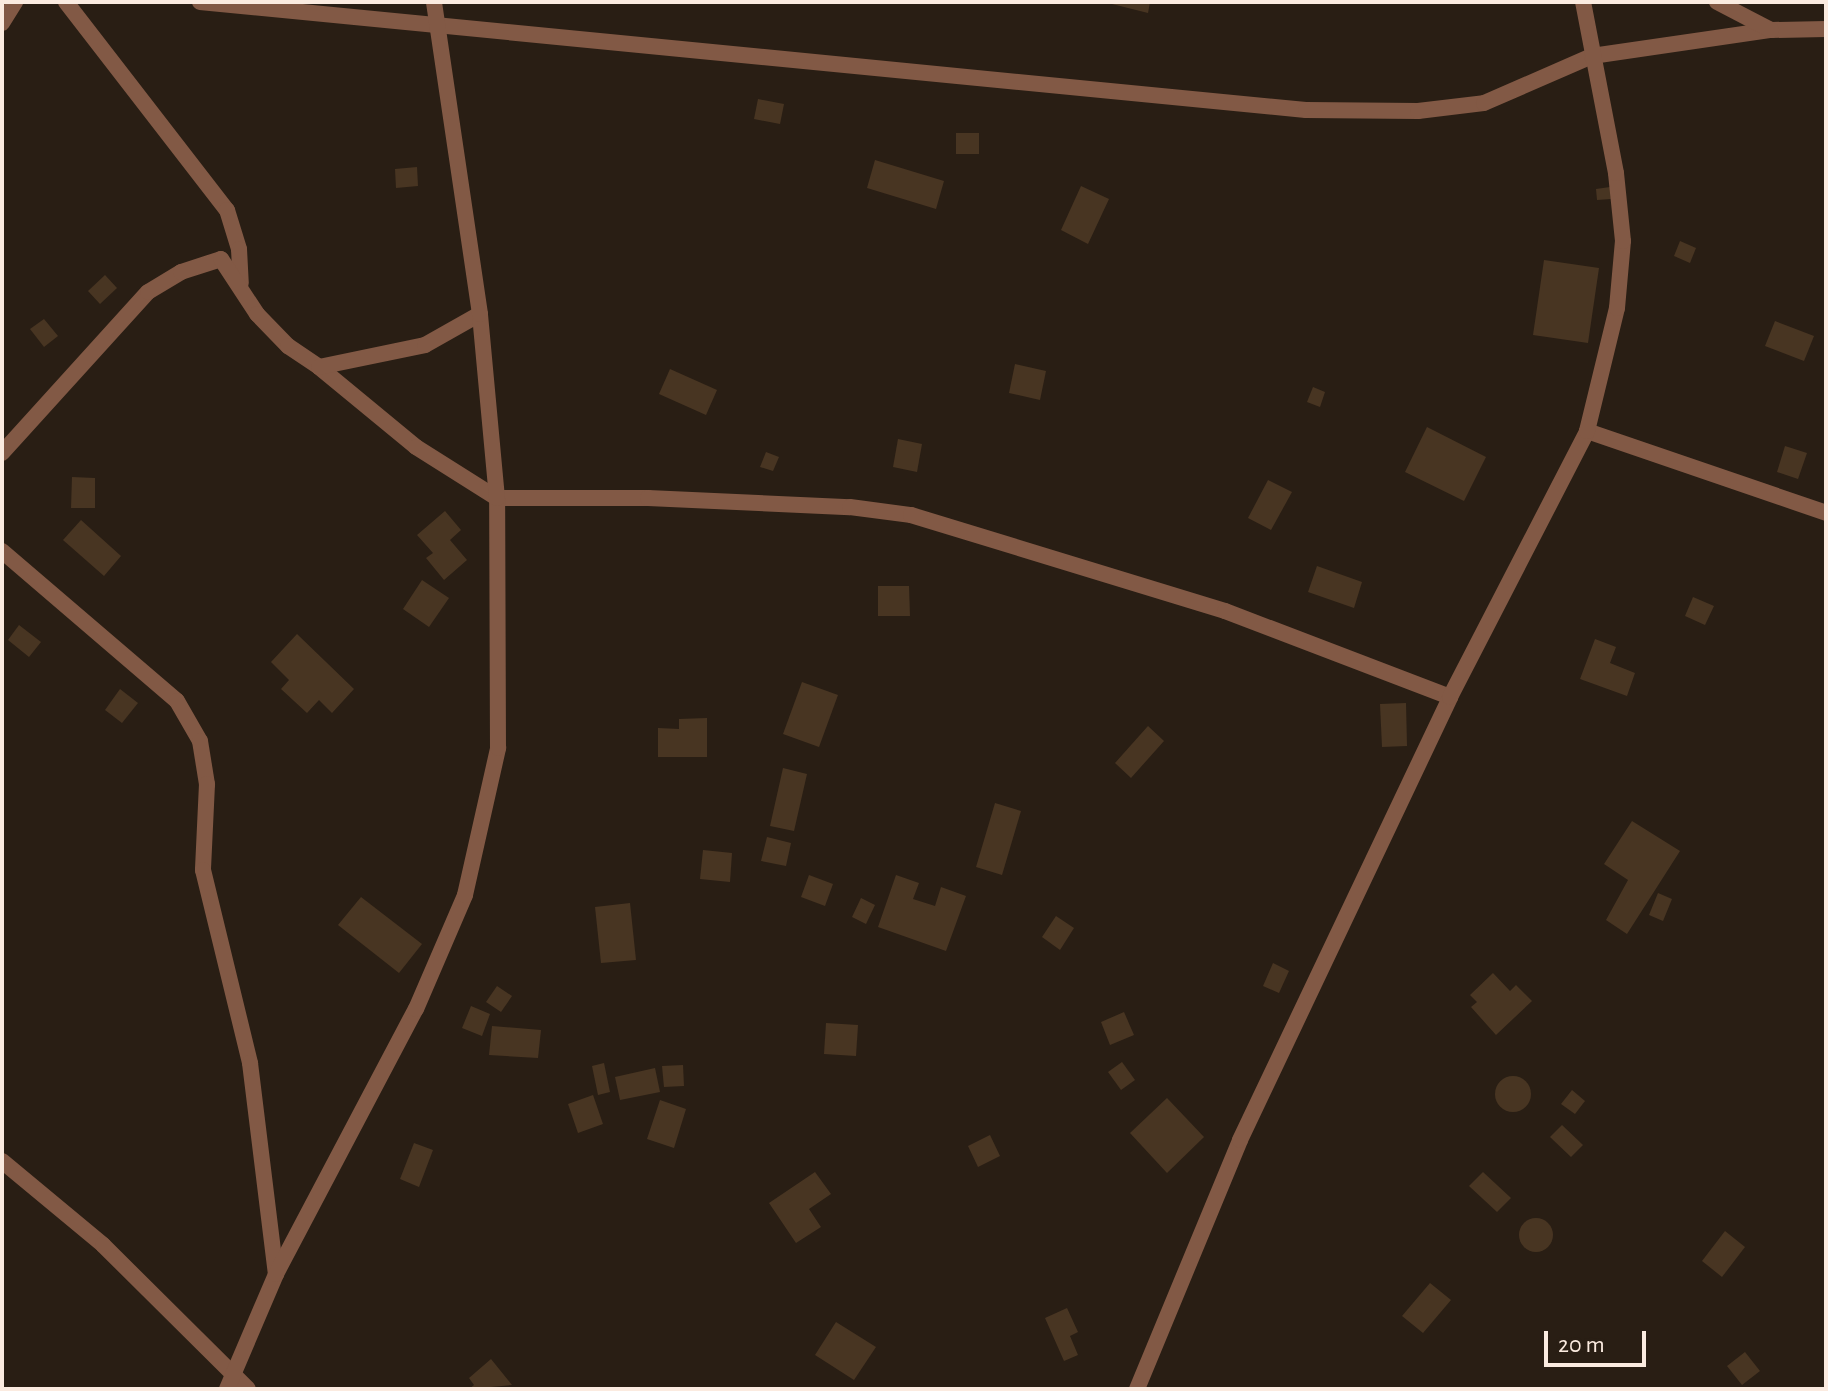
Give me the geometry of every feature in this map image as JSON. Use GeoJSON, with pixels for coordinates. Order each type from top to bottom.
{"type":"FeatureCollection","features":[{"type":"Feature","properties":{"kind":"street"},"geometry":{"type":"LineString","coordinates":[[2,23],[15,2]]}},
{"type":"Feature","properties":{"kind":"street"},"geometry":{"type":"LineString","coordinates":[[66,2],[158,113],[227,210],[239,249],[241,283]]}},
{"type":"Feature","properties":{"kind":"street"},"geometry":{"type":"LineString","coordinates":[[200,2],[1306,110],[1418,111],[1484,103],[1592,56],[1771,30],[1826,29]]}},
{"type":"Feature","properties":{"kind":"street"},"geometry":{"type":"LineString","coordinates":[[229,1382],[276,1274],[416,1009],[469,882],[498,748],[497,498],[480,314],[434,27],[434,2]]}},
{"type":"Feature","properties":{"kind":"street"},"geometry":{"type":"LineString","coordinates":[[1137,1389],[1234,1154],[1450,697],[1587,431],[1617,308],[1623,241],[1616,173],[1583,2]]}},
{"type":"Feature","properties":{"kind":"street"},"geometry":{"type":"LineString","coordinates":[[1717,2],[1771,30]]}},
{"type":"Feature","properties":{"kind":"street"},"geometry":{"type":"LineString","coordinates":[[2,453],[148,292],[181,272],[221,259],[241,283],[257,314],[288,346],[319,367],[404,438],[497,498],[679,500],[850,507],[911,515],[1225,611],[1450,697]]}},
{"type":"Feature","properties":{"kind":"street"},"geometry":{"type":"LineString","coordinates":[[319,367],[425,345],[480,314]]}},
{"type":"Feature","properties":{"kind":"street"},"geometry":{"type":"LineString","coordinates":[[1587,431],[1826,513]]}},
{"type":"Feature","properties":{"kind":"street"},"geometry":{"type":"LineString","coordinates":[[2,551],[177,701],[200,741],[207,784],[203,870],[250,1063],[276,1274]]}},
{"type":"Feature","properties":{"kind":"street"},"geometry":{"type":"LineString","coordinates":[[2,1161],[103,1245],[229,1382],[248,1389]]}},
{"type":"Feature","properties":{"kind":"building"},"geometry":{"type":"Polygon","coordinates":[[[1104,2],[1150,2],[1148,13],[1104,2]]]}},
{"type":"Feature","properties":{"kind":"building"},"geometry":{"type":"Polygon","coordinates":[[[758,99],[784,104],[780,124],[754,119],[758,99]]]}},
{"type":"Feature","properties":{"kind":"building"},"geometry":{"type":"Polygon","coordinates":[[[956,133],[979,133],[979,154],[956,154],[956,133]]]}},
{"type":"Feature","properties":{"kind":"building"},"geometry":{"type":"Polygon","coordinates":[[[875,160],[944,181],[936,209],[867,188],[875,160]]]}},
{"type":"Feature","properties":{"kind":"building"},"geometry":{"type":"Polygon","coordinates":[[[417,167],[418,186],[396,188],[395,169],[417,167]]]}},
{"type":"Feature","properties":{"kind":"building"},"geometry":{"type":"Polygon","coordinates":[[[1081,186],[1109,199],[1088,244],[1061,230],[1081,186]]]}},
{"type":"Feature","properties":{"kind":"building"},"geometry":{"type":"Polygon","coordinates":[[[1610,187],[1611,199],[1597,200],[1596,189],[1610,187]]]}},
{"type":"Feature","properties":{"kind":"building"},"geometry":{"type":"Polygon","coordinates":[[[1680,241],[1696,248],[1690,263],[1674,256],[1680,241]]]}},
{"type":"Feature","properties":{"kind":"building"},"geometry":{"type":"Polygon","coordinates":[[[1544,260],[1599,268],[1588,343],[1533,335],[1544,260]]]}},
{"type":"Feature","properties":{"kind":"building"},"geometry":{"type":"Polygon","coordinates":[[[105,275],[117,288],[100,304],[88,291],[105,275]]]}},
{"type":"Feature","properties":{"kind":"building"},"geometry":{"type":"Polygon","coordinates":[[[44,319],[58,336],[44,347],[30,329],[44,319]]]}},
{"type":"Feature","properties":{"kind":"building"},"geometry":{"type":"Polygon","coordinates":[[[1775,321],[1814,336],[1804,361],[1765,346],[1775,321]]]}},
{"type":"Feature","properties":{"kind":"building"},"geometry":{"type":"Polygon","coordinates":[[[1015,364],[1046,371],[1040,400],[1009,393],[1015,364]]]}},
{"type":"Feature","properties":{"kind":"building"},"geometry":{"type":"Polygon","coordinates":[[[670,369],[717,390],[706,415],[659,394],[670,369]]]}},
{"type":"Feature","properties":{"kind":"building"},"geometry":{"type":"Polygon","coordinates":[[[1313,387],[1325,392],[1320,407],[1307,402],[1313,387]]]}},
{"type":"Feature","properties":{"kind":"building"},"geometry":{"type":"Polygon","coordinates":[[[1427,427],[1486,457],[1464,501],[1405,472],[1427,427]]]}},
{"type":"Feature","properties":{"kind":"building"},"geometry":{"type":"Polygon","coordinates":[[[898,439],[922,444],[917,472],[893,467],[898,439]]]}},
{"type":"Feature","properties":{"kind":"building"},"geometry":{"type":"Polygon","coordinates":[[[1785,446],[1807,453],[1798,479],[1777,472],[1785,446]]]}},
{"type":"Feature","properties":{"kind":"building"},"geometry":{"type":"Polygon","coordinates":[[[766,452],[779,457],[773,471],[760,467],[766,452]]]}},
{"type":"Feature","properties":{"kind":"building"},"geometry":{"type":"Polygon","coordinates":[[[72,477],[95,478],[95,508],[71,508],[72,477]]]}},
{"type":"Feature","properties":{"kind":"building"},"geometry":{"type":"Polygon","coordinates":[[[1268,480],[1292,492],[1271,530],[1248,518],[1268,480]]]}},
{"type":"Feature","properties":{"kind":"building"},"geometry":{"type":"Polygon","coordinates":[[[445,511],[461,530],[450,540],[467,560],[444,580],[426,558],[433,553],[417,535],[445,511]]]}},
{"type":"Feature","properties":{"kind":"building"},"geometry":{"type":"Polygon","coordinates":[[[81,520],[121,556],[104,576],[63,540],[81,520]]]}},
{"type":"Feature","properties":{"kind":"building"},"geometry":{"type":"Polygon","coordinates":[[[1317,566],[1362,582],[1354,608],[1308,592],[1317,566]]]}},
{"type":"Feature","properties":{"kind":"building"},"geometry":{"type":"Polygon","coordinates":[[[422,580],[449,598],[429,627],[403,609],[422,580]]]}},
{"type":"Feature","properties":{"kind":"building"},"geometry":{"type":"Polygon","coordinates":[[[878,586],[909,586],[910,616],[878,616],[878,586]]]}},
{"type":"Feature","properties":{"kind":"building"},"geometry":{"type":"Polygon","coordinates":[[[1693,597],[1714,606],[1705,625],[1685,616],[1693,597]]]}},
{"type":"Feature","properties":{"kind":"building"},"geometry":{"type":"Polygon","coordinates":[[[19,625],[41,642],[29,657],[8,640],[19,625]]]}},
{"type":"Feature","properties":{"kind":"building"},"geometry":{"type":"Polygon","coordinates":[[[297,634],[354,689],[332,713],[319,700],[307,713],[281,689],[289,680],[271,662],[297,634]]]}},
{"type":"Feature","properties":{"kind":"building"},"geometry":{"type":"Polygon","coordinates":[[[1595,639],[1616,647],[1610,663],[1635,673],[1627,696],[1580,679],[1595,639]]]}},
{"type":"Feature","properties":{"kind":"building"},"geometry":{"type":"Polygon","coordinates":[[[802,682],[838,695],[819,747],[783,734],[802,682]]]}},
{"type":"Feature","properties":{"kind":"building"},"geometry":{"type":"Polygon","coordinates":[[[120,689],[138,703],[122,723],[105,710],[120,689]]]}},
{"type":"Feature","properties":{"kind":"building"},"geometry":{"type":"Polygon","coordinates":[[[1406,703],[1407,746],[1382,747],[1380,704],[1406,703]]]}},
{"type":"Feature","properties":{"kind":"building"},"geometry":{"type":"Polygon","coordinates":[[[707,718],[707,757],[658,757],[658,728],[679,729],[679,719],[707,718]]]}},
{"type":"Feature","properties":{"kind":"building"},"geometry":{"type":"Polygon","coordinates":[[[1148,726],[1164,741],[1131,778],[1115,763],[1148,726]]]}},
{"type":"Feature","properties":{"kind":"building"},"geometry":{"type":"Polygon","coordinates":[[[783,768],[807,774],[794,831],[770,826],[783,768]]]}},
{"type":"Feature","properties":{"kind":"building"},"geometry":{"type":"Polygon","coordinates":[[[995,803],[1021,811],[1002,875],[976,867],[995,803]]]}},
{"type":"Feature","properties":{"kind":"building"},"geometry":{"type":"Polygon","coordinates":[[[1632,821],[1680,851],[1627,934],[1606,920],[1628,880],[1604,864],[1632,821]]]}},
{"type":"Feature","properties":{"kind":"building"},"geometry":{"type":"Polygon","coordinates":[[[767,837],[791,843],[786,866],[761,861],[767,837]]]}},
{"type":"Feature","properties":{"kind":"building"},"geometry":{"type":"Polygon","coordinates":[[[703,850],[732,853],[730,882],[700,879],[703,850]]]}},
{"type":"Feature","properties":{"kind":"building"},"geometry":{"type":"Polygon","coordinates":[[[809,875],[833,884],[825,906],[801,897],[809,875]]]}},
{"type":"Feature","properties":{"kind":"building"},"geometry":{"type":"Polygon","coordinates":[[[896,875],[919,883],[913,899],[935,906],[941,887],[966,896],[946,951],[878,927],[896,875]]]}},
{"type":"Feature","properties":{"kind":"building"},"geometry":{"type":"Polygon","coordinates":[[[1658,893],[1672,899],[1663,921],[1649,915],[1658,893]]]}},
{"type":"Feature","properties":{"kind":"building"},"geometry":{"type":"Polygon","coordinates":[[[361,897],[422,944],[399,973],[338,925],[361,897]]]}},
{"type":"Feature","properties":{"kind":"building"},"geometry":{"type":"Polygon","coordinates":[[[861,898],[875,905],[866,924],[852,917],[861,898]]]}},
{"type":"Feature","properties":{"kind":"building"},"geometry":{"type":"Polygon","coordinates":[[[630,903],[636,960],[601,963],[595,907],[630,903]]]}},
{"type":"Feature","properties":{"kind":"building"},"geometry":{"type":"Polygon","coordinates":[[[1056,916],[1074,928],[1060,950],[1042,937],[1056,916]]]}},
{"type":"Feature","properties":{"kind":"building"},"geometry":{"type":"Polygon","coordinates":[[[1273,963],[1289,971],[1279,993],[1263,986],[1273,963]]]}},
{"type":"Feature","properties":{"kind":"building"},"geometry":{"type":"Polygon","coordinates":[[[1493,973],[1510,991],[1516,985],[1532,1001],[1496,1035],[1471,1007],[1477,1002],[1470,995],[1493,973]]]}},
{"type":"Feature","properties":{"kind":"building"},"geometry":{"type":"Polygon","coordinates":[[[497,986],[512,996],[501,1012],[486,1002],[497,986]]]}},
{"type":"Feature","properties":{"kind":"building"},"geometry":{"type":"Polygon","coordinates":[[[471,1006],[490,1014],[482,1036],[462,1028],[471,1006]]]}},
{"type":"Feature","properties":{"kind":"building"},"geometry":{"type":"Polygon","coordinates":[[[1124,1012],[1134,1035],[1110,1045],[1101,1022],[1124,1012]]]}},
{"type":"Feature","properties":{"kind":"building"},"geometry":{"type":"Polygon","coordinates":[[[826,1023],[858,1025],[856,1056],[824,1054],[826,1023]]]}},
{"type":"Feature","properties":{"kind":"building"},"geometry":{"type":"Polygon","coordinates":[[[492,1026],[541,1030],[538,1058],[489,1055],[492,1026]]]}},
{"type":"Feature","properties":{"kind":"building"},"geometry":{"type":"Polygon","coordinates":[[[1122,1062],[1135,1080],[1121,1090],[1108,1072],[1122,1062]]]}},
{"type":"Feature","properties":{"kind":"building"},"geometry":{"type":"Polygon","coordinates":[[[604,1063],[610,1092],[598,1095],[592,1066],[604,1063]]]}},
{"type":"Feature","properties":{"kind":"building"},"geometry":{"type":"Polygon","coordinates":[[[683,1065],[684,1086],[664,1087],[662,1066],[683,1065]]]}},
{"type":"Feature","properties":{"kind":"building"},"geometry":{"type":"Polygon","coordinates":[[[655,1068],[660,1092],[620,1100],[615,1077],[655,1068]]]}},
{"type":"Feature","properties":{"kind":"building"},"geometry":{"type":"Polygon","coordinates":[[[1513,1076],[1526,1081],[1531,1094],[1526,1107],[1513,1112],[1500,1107],[1495,1094],[1500,1081],[1513,1076]]]}},
{"type":"Feature","properties":{"kind":"building"},"geometry":{"type":"Polygon","coordinates":[[[1572,1090],[1585,1101],[1575,1114],[1561,1104],[1572,1090]]]}},
{"type":"Feature","properties":{"kind":"building"},"geometry":{"type":"Polygon","coordinates":[[[593,1095],[603,1124],[578,1133],[568,1104],[593,1095]]]}},
{"type":"Feature","properties":{"kind":"building"},"geometry":{"type":"Polygon","coordinates":[[[1167,1098],[1204,1137],[1167,1173],[1130,1133],[1167,1098]]]}},
{"type":"Feature","properties":{"kind":"building"},"geometry":{"type":"Polygon","coordinates":[[[660,1100],[686,1109],[674,1148],[647,1139],[660,1100]]]}},
{"type":"Feature","properties":{"kind":"building"},"geometry":{"type":"Polygon","coordinates":[[[1562,1125],[1583,1145],[1571,1157],[1550,1137],[1562,1125]]]}},
{"type":"Feature","properties":{"kind":"building"},"geometry":{"type":"Polygon","coordinates":[[[990,1135],[1000,1156],[978,1167],[968,1146],[990,1135]]]}},
{"type":"Feature","properties":{"kind":"building"},"geometry":{"type":"Polygon","coordinates":[[[414,1143],[433,1150],[419,1187],[400,1179],[414,1143]]]}},
{"type":"Feature","properties":{"kind":"building"},"geometry":{"type":"Polygon","coordinates":[[[815,1172],[831,1194],[809,1209],[821,1227],[796,1243],[769,1203],[815,1172]]]}},
{"type":"Feature","properties":{"kind":"building"},"geometry":{"type":"Polygon","coordinates":[[[1483,1172],[1511,1198],[1497,1212],[1469,1186],[1483,1172]]]}},
{"type":"Feature","properties":{"kind":"building"},"geometry":{"type":"Polygon","coordinates":[[[1536,1218],[1548,1223],[1553,1235],[1548,1247],[1536,1252],[1524,1247],[1519,1235],[1524,1223],[1536,1218]]]}},
{"type":"Feature","properties":{"kind":"building"},"geometry":{"type":"Polygon","coordinates":[[[1725,1231],[1745,1247],[1722,1277],[1702,1261],[1725,1231]]]}},
{"type":"Feature","properties":{"kind":"building"},"geometry":{"type":"Polygon","coordinates":[[[1430,1283],[1451,1300],[1423,1333],[1402,1316],[1430,1283]]]}},
{"type":"Feature","properties":{"kind":"building"},"geometry":{"type":"Polygon","coordinates":[[[1067,1308],[1078,1332],[1070,1336],[1078,1355],[1064,1361],[1045,1318],[1067,1308]]]}},
{"type":"Feature","properties":{"kind":"building"},"geometry":{"type":"Polygon","coordinates":[[[836,1322],[876,1347],[854,1380],[815,1355],[836,1322]]]}},
{"type":"Feature","properties":{"kind":"building"},"geometry":{"type":"Polygon","coordinates":[[[1745,1352],[1760,1371],[1742,1385],[1727,1366],[1745,1352]]]}},
{"type":"Feature","properties":{"kind":"building"},"geometry":{"type":"Polygon","coordinates":[[[491,1359],[512,1385],[469,1389],[474,1385],[469,1378],[491,1359]]]}}]}
